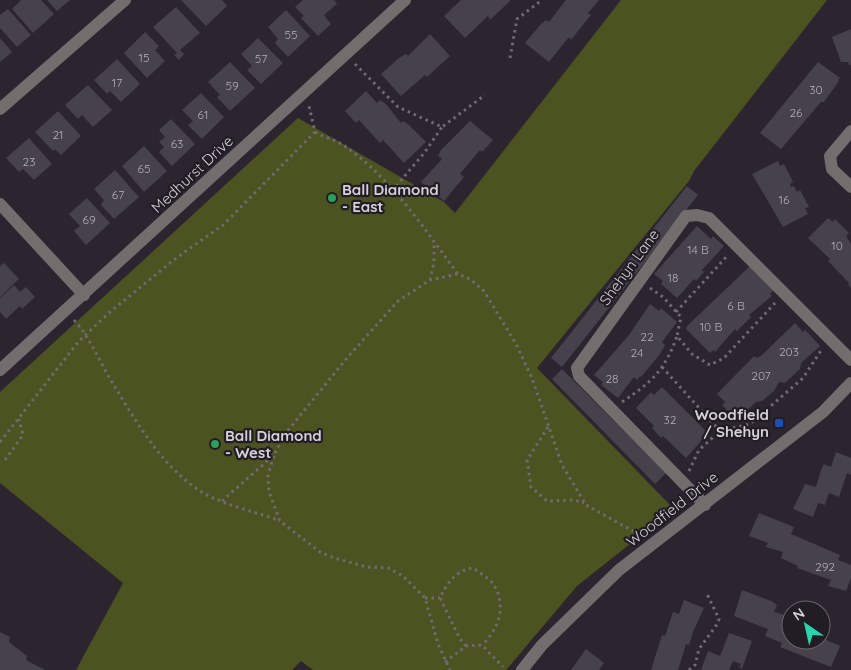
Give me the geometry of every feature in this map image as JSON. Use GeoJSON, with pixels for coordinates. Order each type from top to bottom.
{"type":"FeatureCollection","features":[{"type":"Feature","properties":{"kind":"street"},"geometry":{"type":"LineString","coordinates":[[0,109],[125,0]]}},
{"type":"Feature","properties":{"kind":"street","name":"Medhurst Drive"},"geometry":{"type":"LineString","coordinates":[[0,370],[405,0]]}},
{"type":"Feature","properties":{"kind":"street"},"geometry":{"type":"LineString","coordinates":[[851,131],[830,156],[832,169],[851,187]]}},
{"type":"Feature","properties":{"kind":"street"},"geometry":{"type":"LineString","coordinates":[[0,204],[84,295]]}},
{"type":"Feature","properties":{"kind":"street","name":"Shehyn Lane"},"geometry":{"type":"LineString","coordinates":[[704,505],[579,376],[578,368],[686,216],[697,214],[708,218],[851,360]]}},
{"type":"Feature","properties":{"kind":"street","name":"Woodfield Drive"},"geometry":{"type":"LineString","coordinates":[[522,670],[542,645],[619,570],[823,412],[851,383]]}},
{"type":"Feature","properties":{"kind":"path"},"geometry":{"type":"LineString","coordinates":[[510,58],[517,19],[542,0]]}},
{"type":"Feature","properties":{"kind":"path"},"geometry":{"type":"LineString","coordinates":[[346,54],[398,107],[442,127]]}},
{"type":"Feature","properties":{"kind":"path"},"geometry":{"type":"LineString","coordinates":[[306,91],[315,132]]}},
{"type":"Feature","properties":{"kind":"path"},"geometry":{"type":"LineString","coordinates":[[392,190],[426,152],[442,127],[485,95]]}},
{"type":"Feature","properties":{"kind":"path"},"geometry":{"type":"LineString","coordinates":[[315,132],[350,150],[363,160],[392,190],[458,274],[479,285],[508,329],[532,378],[562,465],[586,505]]}},
{"type":"Feature","properties":{"kind":"path"},"geometry":{"type":"LineString","coordinates":[[0,442],[79,341],[110,312],[175,258],[223,225],[315,132]]}},
{"type":"Feature","properties":{"kind":"path"},"geometry":{"type":"LineString","coordinates":[[430,280],[434,262],[434,243]]}},
{"type":"Feature","properties":{"kind":"path"},"geometry":{"type":"LineString","coordinates":[[676,312],[716,270],[735,245]]}},
{"type":"Feature","properties":{"kind":"path"},"geometry":{"type":"LineString","coordinates":[[280,520],[269,492],[268,475],[274,455],[285,434],[374,326],[398,301],[430,280],[458,274]]}},
{"type":"Feature","properties":{"kind":"path"},"geometry":{"type":"LineString","coordinates":[[611,409],[654,378],[670,355],[677,336],[681,317],[663,297],[639,281]]}},
{"type":"Feature","properties":{"kind":"path"},"geometry":{"type":"LineString","coordinates":[[677,336],[692,354],[710,365],[724,358],[784,293]]}},
{"type":"Feature","properties":{"kind":"path"},"geometry":{"type":"LineString","coordinates":[[66,310],[87,335],[122,399],[172,468],[189,484],[222,501],[280,520],[327,555],[367,567],[388,568],[403,576],[425,598],[445,662],[450,670]]}},
{"type":"Feature","properties":{"kind":"path"},"geometry":{"type":"LineString","coordinates":[[684,483],[699,450],[720,432],[750,424],[803,378],[829,339]]}},
{"type":"Feature","properties":{"kind":"path"},"geometry":{"type":"LineString","coordinates":[[662,367],[720,432]]}},
{"type":"Feature","properties":{"kind":"path"},"geometry":{"type":"LineString","coordinates":[[4,460],[23,435],[19,419]]}},
{"type":"Feature","properties":{"kind":"path"},"geometry":{"type":"LineString","coordinates":[[548,427],[527,460],[531,487],[547,501],[574,500],[586,505],[640,534],[651,546]]}},
{"type":"Feature","properties":{"kind":"path"},"geometry":{"type":"LineString","coordinates":[[222,501],[274,455]]}},
{"type":"Feature","properties":{"kind":"path"},"geometry":{"type":"LineString","coordinates":[[440,598],[445,588],[464,569],[473,568],[494,585],[500,599],[501,610],[491,636],[482,645],[466,646],[445,662]]}},
{"type":"Feature","properties":{"kind":"path"},"geometry":{"type":"LineString","coordinates":[[689,670],[695,665],[699,649],[719,619],[707,594]]}},
{"type":"Feature","properties":{"kind":"path"},"geometry":{"type":"LineString","coordinates":[[425,598],[440,598]]}},
{"type":"Feature","properties":{"kind":"path"},"geometry":{"type":"LineString","coordinates":[[440,598],[460,639],[466,646]]}},
{"type":"Feature","properties":{"kind":"path"},"geometry":{"type":"LineString","coordinates":[[482,645],[504,667]]}},
{"type":"Feature","properties":{"kind":"green space"},"geometry":{"type":"Polygon","coordinates":[[[621,0],[827,0],[694,171],[689,181],[537,368],[674,509],[577,586],[506,670],[313,670],[301,661],[292,670],[76,670],[123,583],[0,483],[0,392],[298,118],[444,202],[455,213],[621,0]]]}},
{"type":"Feature","properties":{"kind":"building"},"geometry":{"type":"Polygon","coordinates":[[[21,0],[41,0],[54,14],[33,33],[12,9],[21,0]]]}},
{"type":"Feature","properties":{"kind":"building"},"geometry":{"type":"Polygon","coordinates":[[[47,0],[70,0],[57,11],[47,0]]]}},
{"type":"Feature","properties":{"kind":"building"},"geometry":{"type":"Polygon","coordinates":[[[181,0],[222,0],[227,6],[206,26],[181,0]]]}},
{"type":"Feature","properties":{"kind":"building"},"geometry":{"type":"Polygon","coordinates":[[[303,0],[334,0],[337,4],[324,15],[331,24],[318,36],[301,18],[304,16],[295,7],[303,0]]]}},
{"type":"Feature","properties":{"kind":"building"},"geometry":{"type":"Polygon","coordinates":[[[461,0],[511,0],[490,20],[488,16],[465,38],[444,16],[461,0]]]}},
{"type":"Feature","properties":{"kind":"building"},"geometry":{"type":"Polygon","coordinates":[[[566,0],[599,0],[588,13],[591,15],[571,40],[569,37],[549,62],[525,43],[541,24],[546,20],[549,22],[566,0]]]}},
{"type":"Feature","properties":{"kind":"building"},"geometry":{"type":"Polygon","coordinates":[[[176,7],[200,33],[180,50],[184,54],[179,60],[174,55],[177,53],[153,27],[176,7]]]}},
{"type":"Feature","properties":{"kind":"building"},"geometry":{"type":"Polygon","coordinates":[[[8,9],[31,35],[17,47],[0,28],[0,15],[8,9]]]}},
{"type":"Feature","properties":{"kind":"building"},"geometry":{"type":"Polygon","coordinates":[[[286,10],[310,36],[288,57],[275,43],[278,39],[268,27],[286,10]]]}},
{"type":"Feature","properties":{"kind":"building"},"geometry":{"type":"Polygon","coordinates":[[[851,29],[851,65],[849,65],[848,62],[841,62],[832,37],[851,29]]]}},
{"type":"Feature","properties":{"kind":"building"},"geometry":{"type":"Polygon","coordinates":[[[145,32],[159,46],[155,50],[165,61],[147,78],[124,53],[145,32]]]}},
{"type":"Feature","properties":{"kind":"building"},"geometry":{"type":"Polygon","coordinates":[[[430,34],[450,56],[427,77],[425,75],[401,96],[381,74],[399,58],[406,54],[408,56],[430,34]]]}},
{"type":"Feature","properties":{"kind":"building"},"geometry":{"type":"Polygon","coordinates":[[[0,38],[12,52],[0,62],[0,38]]]}},
{"type":"Feature","properties":{"kind":"building"},"geometry":{"type":"Polygon","coordinates":[[[258,38],[283,63],[261,84],[247,70],[252,66],[241,54],[258,38]]]}},
{"type":"Feature","properties":{"kind":"building"},"geometry":{"type":"Polygon","coordinates":[[[117,59],[140,84],[121,102],[110,91],[107,94],[94,80],[117,59]]]}},
{"type":"Feature","properties":{"kind":"building"},"geometry":{"type":"Polygon","coordinates":[[[230,62],[255,88],[230,111],[217,97],[220,95],[208,82],[230,62]]]}},
{"type":"Feature","properties":{"kind":"building"},"geometry":{"type":"Polygon","coordinates":[[[818,62],[840,78],[839,81],[824,102],[821,102],[781,149],[760,133],[818,62]]]}},
{"type":"Feature","properties":{"kind":"building"},"geometry":{"type":"Polygon","coordinates":[[[88,85],[112,110],[93,127],[82,115],[78,119],[65,105],[88,85]]]}},
{"type":"Feature","properties":{"kind":"building"},"geometry":{"type":"Polygon","coordinates":[[[366,91],[377,103],[380,100],[386,104],[401,123],[403,121],[409,125],[426,142],[404,163],[383,140],[380,143],[359,120],[356,123],[345,111],[366,91]]]}},
{"type":"Feature","properties":{"kind":"building"},"geometry":{"type":"Polygon","coordinates":[[[201,93],[224,117],[202,139],[188,125],[193,121],[182,110],[201,93]]]}},
{"type":"Feature","properties":{"kind":"building"},"geometry":{"type":"Polygon","coordinates":[[[58,111],[81,136],[61,155],[55,149],[53,151],[35,132],[58,111]]]}},
{"type":"Feature","properties":{"kind":"building"},"geometry":{"type":"Polygon","coordinates":[[[171,119],[195,144],[172,166],[159,152],[164,147],[159,142],[165,137],[159,130],[171,119]]]}},
{"type":"Feature","properties":{"kind":"building"},"geometry":{"type":"Polygon","coordinates":[[[470,121],[493,140],[482,152],[480,150],[460,174],[464,177],[444,201],[421,182],[442,159],[438,156],[441,150],[470,121]]]}},
{"type":"Feature","properties":{"kind":"building"},"geometry":{"type":"Polygon","coordinates":[[[29,138],[52,164],[34,180],[23,169],[19,172],[6,158],[29,138]]]}},
{"type":"Feature","properties":{"kind":"building"},"geometry":{"type":"Polygon","coordinates":[[[144,146],[167,171],[144,192],[122,166],[144,146]]]}},
{"type":"Feature","properties":{"kind":"building"},"geometry":{"type":"Polygon","coordinates":[[[778,161],[780,166],[784,164],[793,182],[790,184],[791,187],[794,186],[797,192],[800,190],[809,207],[805,208],[808,214],[783,227],[752,174],[778,161]]]}},
{"type":"Feature","properties":{"kind":"building"},"geometry":{"type":"Polygon","coordinates":[[[115,170],[139,197],[114,219],[101,205],[104,200],[94,189],[115,170]]]}},
{"type":"Feature","properties":{"kind":"building"},"geometry":{"type":"Polygon","coordinates":[[[687,186],[698,195],[562,367],[551,358],[687,186]]]}},
{"type":"Feature","properties":{"kind":"building"},"geometry":{"type":"Polygon","coordinates":[[[87,198],[110,223],[86,245],[74,231],[80,226],[69,214],[87,198]]]}},
{"type":"Feature","properties":{"kind":"building"},"geometry":{"type":"Polygon","coordinates":[[[828,218],[833,222],[835,219],[849,233],[846,236],[851,244],[851,288],[849,283],[828,261],[830,259],[808,238],[828,218]]]}},
{"type":"Feature","properties":{"kind":"building"},"geometry":{"type":"Polygon","coordinates":[[[697,226],[711,239],[713,236],[724,246],[702,270],[704,272],[696,281],[694,279],[677,298],[661,284],[663,281],[654,274],[697,226]]]}},
{"type":"Feature","properties":{"kind":"building"},"geometry":{"type":"Polygon","coordinates":[[[4,263],[19,279],[0,297],[0,266],[4,263]]]}},
{"type":"Feature","properties":{"kind":"building"},"geometry":{"type":"Polygon","coordinates":[[[750,266],[774,290],[770,294],[772,296],[749,315],[751,317],[737,331],[735,329],[715,352],[714,350],[710,353],[686,329],[687,326],[750,266]]]}},
{"type":"Feature","properties":{"kind":"building"},"geometry":{"type":"Polygon","coordinates":[[[14,285],[20,292],[26,287],[35,297],[22,309],[20,306],[6,319],[0,312],[0,298],[14,285]]]}},
{"type":"Feature","properties":{"kind":"building"},"geometry":{"type":"Polygon","coordinates":[[[650,304],[659,311],[661,308],[677,322],[662,342],[665,345],[660,354],[641,377],[637,380],[634,377],[618,398],[601,385],[603,382],[594,375],[629,335],[650,304]]]}},
{"type":"Feature","properties":{"kind":"building"},"geometry":{"type":"Polygon","coordinates":[[[795,323],[803,332],[805,330],[820,346],[801,363],[800,369],[785,383],[779,382],[774,391],[762,401],[756,402],[737,420],[722,405],[725,402],[717,394],[754,356],[756,358],[761,356],[795,323]]]}},
{"type":"Feature","properties":{"kind":"building"},"geometry":{"type":"Polygon","coordinates":[[[562,369],[666,473],[655,484],[552,379],[562,369]]]}},
{"type":"Feature","properties":{"kind":"building"},"geometry":{"type":"Polygon","coordinates":[[[662,387],[708,433],[686,458],[663,436],[661,438],[652,428],[654,426],[636,408],[651,392],[654,395],[662,387]]]}},
{"type":"Feature","properties":{"kind":"building"},"geometry":{"type":"Polygon","coordinates":[[[836,452],[851,458],[851,475],[847,473],[839,497],[829,493],[825,505],[818,503],[813,517],[793,509],[805,484],[816,487],[824,464],[831,467],[836,452]]]}},
{"type":"Feature","properties":{"kind":"building"},"geometry":{"type":"Polygon","coordinates":[[[759,513],[794,527],[791,534],[840,555],[838,560],[851,565],[851,578],[846,591],[828,586],[831,580],[797,568],[798,566],[781,558],[783,552],[766,547],[768,543],[749,536],[759,513]]]}},
{"type":"Feature","properties":{"kind":"building"},"geometry":{"type":"Polygon","coordinates":[[[742,590],[771,601],[777,605],[774,612],[781,614],[781,643],[765,636],[768,629],[734,616],[742,590]]]}},
{"type":"Feature","properties":{"kind":"building"},"geometry":{"type":"Polygon","coordinates":[[[684,600],[704,608],[689,645],[686,644],[678,670],[651,670],[662,635],[665,636],[673,612],[679,614],[684,600]]]}},
{"type":"Feature","properties":{"kind":"building"},"geometry":{"type":"Polygon","coordinates":[[[0,632],[10,637],[9,642],[27,656],[26,660],[45,670],[0,670],[0,632]]]}},
{"type":"Feature","properties":{"kind":"building"},"geometry":{"type":"Polygon","coordinates":[[[729,633],[752,641],[742,669],[739,667],[741,664],[733,661],[729,670],[701,670],[708,651],[720,656],[729,633]]]}},
{"type":"Feature","properties":{"kind":"building"},"geometry":{"type":"Polygon","coordinates":[[[831,642],[840,646],[831,667],[788,650],[831,650],[831,642]]]}},
{"type":"Feature","properties":{"kind":"building"},"geometry":{"type":"Polygon","coordinates":[[[586,649],[604,663],[599,670],[571,670],[586,649]]]}},
{"type":"Feature","properties":{"kind":"place","name":"Ball Diamond - East"},"geometry":{"type":"Point","coordinates":[332,198]}},
{"type":"Feature","properties":{"kind":"place","name":"Woodfield / Shehyn"},"geometry":{"type":"Point","coordinates":[779,423]}},
{"type":"Feature","properties":{"kind":"place","name":"Ball Diamond - West"},"geometry":{"type":"Point","coordinates":[215,444]}}]}
